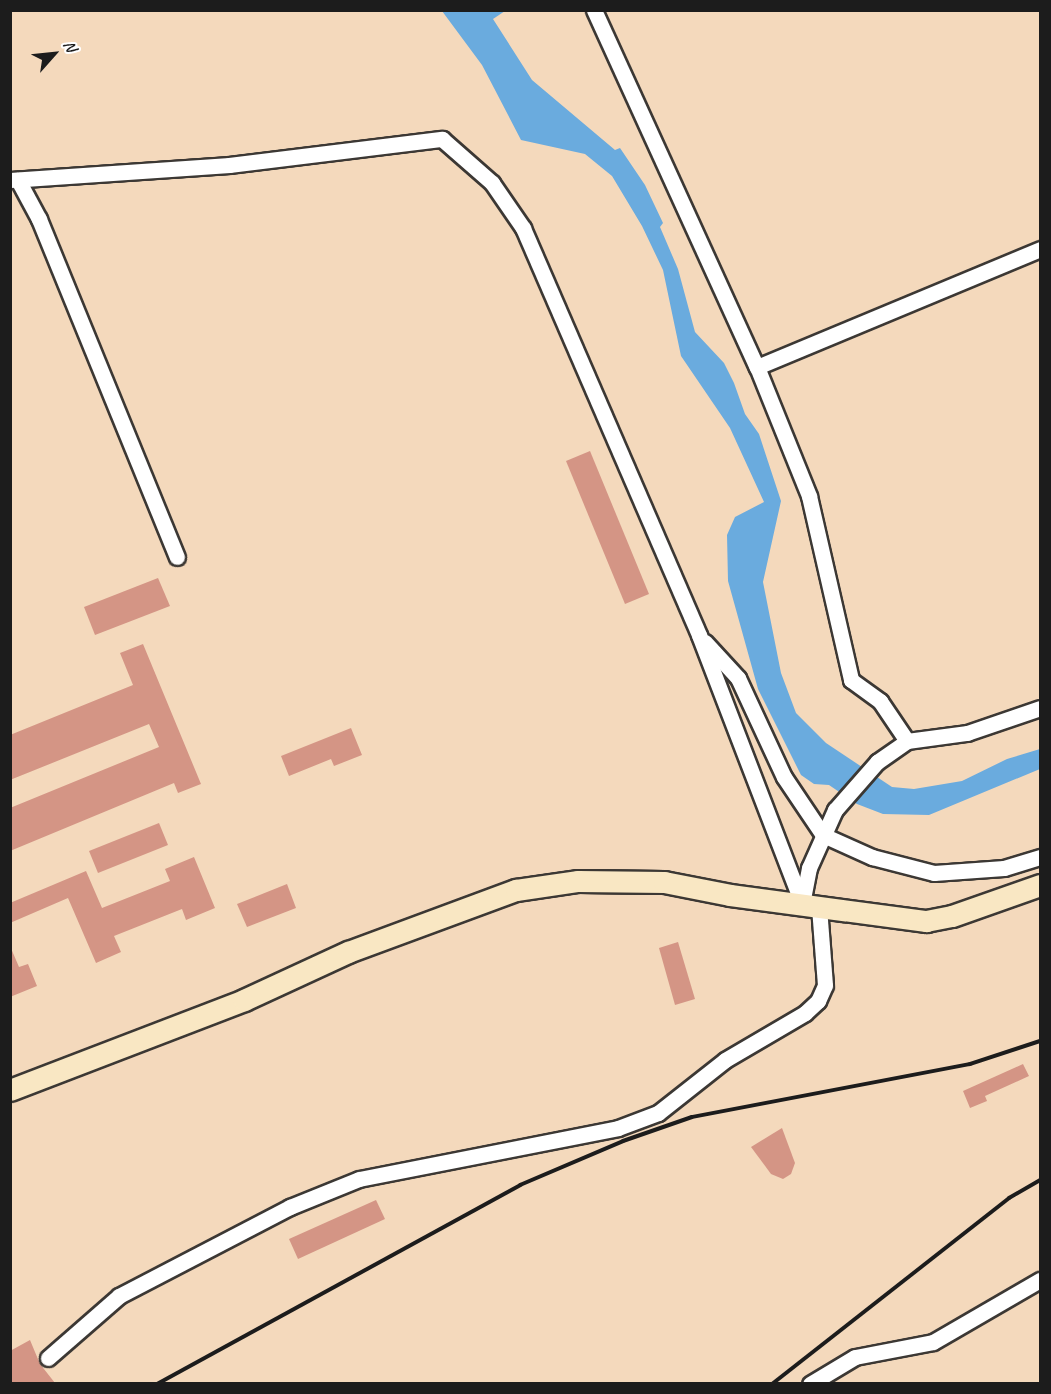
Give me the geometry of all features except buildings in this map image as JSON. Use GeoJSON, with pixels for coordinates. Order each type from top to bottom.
{"type":"FeatureCollection","features":[{"type":"Feature","properties":{"kind":"street"},"geometry":{"type":"LineString","coordinates":[[594,10],[757,367],[809,496],[851,680],[880,701],[907,741]]}},
{"type":"Feature","properties":{"kind":"street"},"geometry":{"type":"LineString","coordinates":[[177,557],[39,219],[14,180],[229,165],[442,139],[492,183],[524,228],[699,636],[810,906]]}},
{"type":"Feature","properties":{"kind":"street"},"geometry":{"type":"LineString","coordinates":[[757,367],[1041,249]]}},
{"type":"Feature","properties":{"kind":"street"},"geometry":{"type":"LineString","coordinates":[[699,636],[738,678],[784,777],[823,835],[872,857],[934,873],[1004,868],[1041,857]]}},
{"type":"Feature","properties":{"kind":"street"},"geometry":{"type":"LineString","coordinates":[[48,1359],[119,1296],[290,1207],[349,1183],[462,1157],[618,1128],[658,1113],[725,1060],[806,1013],[818,1001],[825,985],[810,906],[809,868],[835,810],[877,762],[907,741],[967,733],[1041,708]]}},
{"type":"Feature","properties":{"kind":"street"},"geometry":{"type":"LineString","coordinates":[[10,1090],[244,1000],[348,952],[516,890],[578,881],[652,881],[810,906],[926,921],[952,916],[1041,885]]}},
{"type":"Feature","properties":{"kind":"street"},"geometry":{"type":"LineString","coordinates":[[810,1383],[855,1357],[933,1342],[1041,1280]]}},
{"type":"Feature","properties":{"kind":"water"},"geometry":{"type":"Polygon","coordinates":[[[442,11],[505,11],[493,19],[532,80],[615,150],[620,148],[645,185],[663,223],[660,227],[678,269],[695,332],[724,363],[745,414],[759,434],[781,501],[763,582],[781,673],[796,713],[826,743],[892,787],[914,789],[962,781],[1007,759],[1040,749],[1040,769],[929,815],[883,814],[857,804],[829,785],[814,784],[801,775],[758,689],[728,581],[727,535],[735,517],[764,502],[730,428],[681,356],[663,270],[642,226],[612,176],[585,154],[521,140],[482,65],[442,11]]]}},
{"type":"Feature","properties":{"kind":"railway"},"geometry":{"type":"LineString","coordinates":[[157,1384],[520,1185],[623,1141],[692,1117],[970,1064],[1040,1041]]}},
{"type":"Feature","properties":{"kind":"railway"},"geometry":{"type":"LineString","coordinates":[[772,1384],[1009,1198],[1040,1180]]}}]}
